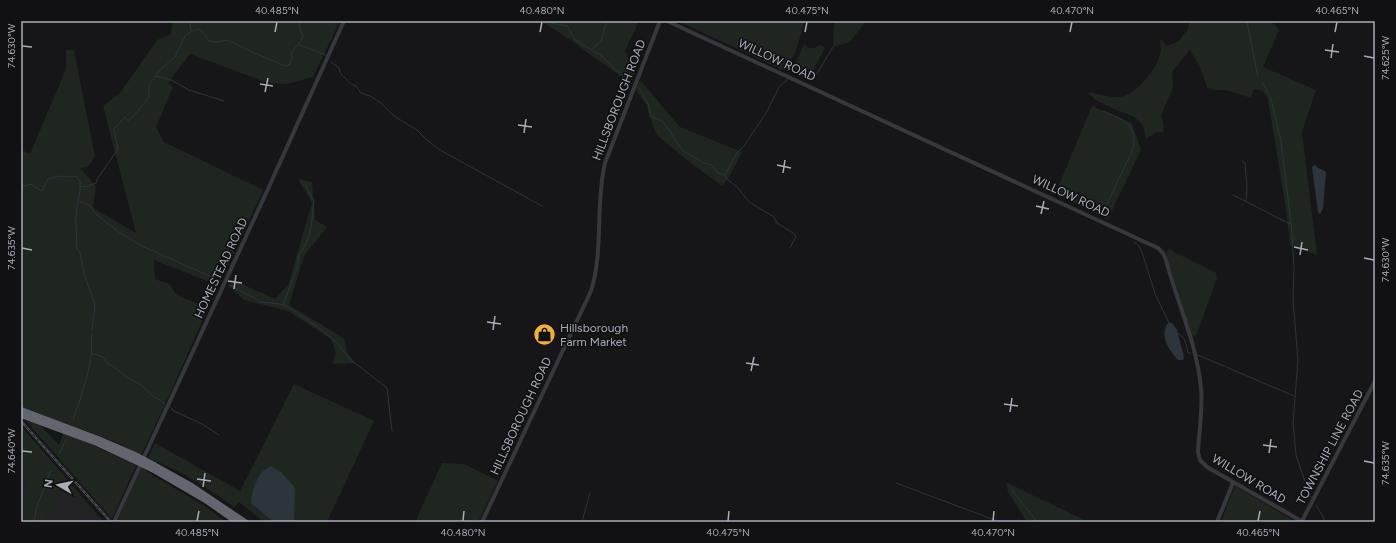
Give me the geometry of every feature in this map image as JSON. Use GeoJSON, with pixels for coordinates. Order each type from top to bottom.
{"type":"FeatureCollection","features":[{"type":"Feature","properties":{"kind":"highway"},"geometry":{"type":"LineString","coordinates":[[21,410],[98,439],[190,485],[245,522]]}},
{"type":"Feature","properties":{"kind":"highway"},"geometry":{"type":"LineString","coordinates":[[21,415],[132,456]]}},
{"type":"Feature","properties":{"kind":"highway"},"geometry":{"type":"LineString","coordinates":[[153,467],[237,522]]}},
{"type":"Feature","properties":{"kind":"street","name":"HOMESTEAD ROAD"},"geometry":{"type":"LineString","coordinates":[[114,522],[344,21]]}},
{"type":"Feature","properties":{"kind":"street","name":"HILLSBOROUGH ROAD"},"geometry":{"type":"LineString","coordinates":[[482,522],[590,291],[597,264],[600,185],[605,163],[660,21]]}},
{"type":"Feature","properties":{"kind":"street","name":"WILLOW ROAD"},"geometry":{"type":"LineString","coordinates":[[667,21],[1158,248],[1163,253],[1166,260],[1189,333],[1200,380],[1199,456],[1202,463],[1302,522]]}},
{"type":"Feature","properties":{"kind":"street","name":"TOWNSHIP LINE ROAD"},"geometry":{"type":"LineString","coordinates":[[1302,522],[1375,382]]}},
{"type":"Feature","properties":{"kind":"street"},"geometry":{"type":"LineString","coordinates":[[1217,522],[1234,483]]}},
{"type":"Feature","properties":{"kind":"shaded area"},"geometry":{"type":"Polygon","coordinates":[[[173,21],[340,21],[313,77],[287,84],[268,83],[190,54],[168,83],[173,87],[156,127],[164,142],[263,190],[218,287],[212,283],[154,260],[155,279],[169,284],[177,295],[208,308],[141,455],[118,443],[81,429],[79,439],[136,465],[112,519],[26,421],[39,424],[59,445],[66,424],[21,408],[21,150],[30,154],[66,69],[66,50],[74,50],[95,156],[88,167],[80,168],[96,186],[93,208],[136,233],[103,106],[120,93],[157,40],[170,35],[173,21]]]}},
{"type":"Feature","properties":{"kind":"shaded area"},"geometry":{"type":"Polygon","coordinates":[[[541,21],[639,21],[625,51],[635,72],[630,83],[569,39],[541,21]]]}},
{"type":"Feature","properties":{"kind":"shaded area"},"geometry":{"type":"Polygon","coordinates":[[[678,21],[803,21],[804,23],[796,50],[787,69],[783,70],[678,21]]]}},
{"type":"Feature","properties":{"kind":"shaded area"},"geometry":{"type":"Polygon","coordinates":[[[835,21],[866,21],[850,42],[833,47],[835,21]]]}},
{"type":"Feature","properties":{"kind":"shaded area"},"geometry":{"type":"Polygon","coordinates":[[[1189,21],[1271,21],[1279,30],[1263,67],[1316,90],[1302,132],[1317,255],[1290,245],[1286,209],[1268,100],[1263,91],[1254,89],[1251,98],[1226,90],[1213,90],[1207,87],[1200,67],[1190,50],[1172,72],[1173,88],[1161,115],[1164,125],[1163,132],[1156,132],[1146,139],[1143,125],[1133,116],[1095,100],[1088,92],[1119,97],[1132,92],[1146,80],[1156,64],[1161,50],[1159,38],[1167,46],[1179,41],[1189,27],[1189,21]]]}},
{"type":"Feature","properties":{"kind":"shaded area"},"geometry":{"type":"Polygon","coordinates":[[[804,44],[809,48],[820,45],[825,48],[808,80],[793,73],[792,71],[804,44]]]}},
{"type":"Feature","properties":{"kind":"shaded area"},"geometry":{"type":"Polygon","coordinates":[[[640,80],[680,127],[742,152],[729,177],[722,186],[657,135],[649,116],[647,106],[636,90],[640,80]]]}},
{"type":"Feature","properties":{"kind":"shaded area"},"geometry":{"type":"Polygon","coordinates":[[[1092,106],[1132,123],[1141,150],[1108,219],[1055,194],[1092,106]]]}},
{"type":"Feature","properties":{"kind":"shaded area"},"geometry":{"type":"Polygon","coordinates":[[[1315,165],[1326,173],[1323,208],[1320,214],[1318,212],[1312,167],[1315,165]]]}},
{"type":"Feature","properties":{"kind":"shaded area"},"geometry":{"type":"Polygon","coordinates":[[[298,179],[312,182],[315,220],[327,227],[304,256],[289,305],[345,339],[347,352],[355,363],[332,364],[336,353],[331,339],[288,311],[244,300],[229,286],[233,280],[275,299],[288,285],[312,203],[298,179]]]}},
{"type":"Feature","properties":{"kind":"shaded area"},"geometry":{"type":"Polygon","coordinates":[[[1171,249],[1172,251],[1216,273],[1217,278],[1196,336],[1191,335],[1166,253],[1171,249]]]}},
{"type":"Feature","properties":{"kind":"shaded area"},"geometry":{"type":"Polygon","coordinates":[[[1168,323],[1172,323],[1177,330],[1184,357],[1183,360],[1178,360],[1166,343],[1164,333],[1168,323]]]}},
{"type":"Feature","properties":{"kind":"shaded area"},"geometry":{"type":"Polygon","coordinates":[[[294,384],[374,421],[327,522],[264,522],[239,502],[234,507],[192,480],[159,462],[148,458],[155,443],[240,491],[294,384]]]}},
{"type":"Feature","properties":{"kind":"shaded area"},"geometry":{"type":"Polygon","coordinates":[[[21,426],[104,522],[100,522],[68,487],[63,490],[52,502],[43,522],[21,522],[21,503],[30,477],[28,471],[21,468],[21,426]]]}},
{"type":"Feature","properties":{"kind":"shaded area"},"geometry":{"type":"Polygon","coordinates":[[[21,457],[62,477],[102,522],[21,522],[21,457]]]}},
{"type":"Feature","properties":{"kind":"shaded area"},"geometry":{"type":"Polygon","coordinates":[[[442,463],[464,464],[498,481],[478,522],[415,522],[442,463]]]}},
{"type":"Feature","properties":{"kind":"shaded area"},"geometry":{"type":"Polygon","coordinates":[[[270,466],[281,472],[295,488],[294,522],[274,522],[251,503],[253,491],[258,479],[262,472],[270,466]]]}},
{"type":"Feature","properties":{"kind":"shaded area"},"geometry":{"type":"Polygon","coordinates":[[[141,467],[200,503],[227,522],[117,522],[141,467]]]}},
{"type":"Feature","properties":{"kind":"shaded area"},"geometry":{"type":"Polygon","coordinates":[[[1006,482],[1088,522],[1027,522],[1008,492],[1006,482]]]}},
{"type":"Feature","properties":{"kind":"shaded area"},"geometry":{"type":"Polygon","coordinates":[[[1235,486],[1296,522],[1221,522],[1235,486]]]}},
{"type":"Feature","properties":{"kind":"waterway"},"geometry":{"type":"LineString","coordinates":[[191,30],[190,26],[192,21]]}},
{"type":"Feature","properties":{"kind":"waterway"},"geometry":{"type":"LineString","coordinates":[[80,187],[89,186],[96,183],[118,149],[114,129],[125,117],[128,121],[149,97],[149,85],[159,71],[175,57],[185,36],[198,29],[203,32],[209,41],[215,42],[228,40],[285,66],[290,64],[292,58],[291,53],[303,37],[299,25],[300,21]]}},
{"type":"Feature","properties":{"kind":"waterway"},"geometry":{"type":"LineString","coordinates":[[552,21],[552,23],[567,26],[575,40],[602,56],[613,68],[630,81]]}},
{"type":"Feature","properties":{"kind":"waterway"},"geometry":{"type":"LineString","coordinates":[[592,49],[601,41],[605,26],[609,21]]}},
{"type":"Feature","properties":{"kind":"waterway"},"geometry":{"type":"LineString","coordinates":[[1247,21],[1258,78]]}},
{"type":"Feature","properties":{"kind":"waterway"},"geometry":{"type":"LineString","coordinates":[[300,45],[325,55]]}},
{"type":"Feature","properties":{"kind":"waterway"},"geometry":{"type":"LineString","coordinates":[[811,81],[833,47]]}},
{"type":"Feature","properties":{"kind":"waterway"},"geometry":{"type":"LineString","coordinates":[[331,62],[339,68],[340,73],[351,84],[356,86],[361,93],[370,96],[381,103],[394,116],[417,130],[440,150],[542,206]]}},
{"type":"Feature","properties":{"kind":"waterway"},"geometry":{"type":"LineString","coordinates":[[156,76],[171,80],[189,90],[224,101]]}},
{"type":"Feature","properties":{"kind":"waterway"},"geometry":{"type":"LineString","coordinates":[[725,175],[736,154],[744,146],[766,113],[779,87],[788,79]]}},
{"type":"Feature","properties":{"kind":"waterway"},"geometry":{"type":"LineString","coordinates":[[1262,82],[1271,99],[1281,141],[1291,223],[1294,268],[1293,300],[1298,360],[1293,423],[1296,455],[1305,486],[1310,487],[1308,493],[1312,498]]}},
{"type":"Feature","properties":{"kind":"waterway"},"geometry":{"type":"LineString","coordinates":[[639,87],[649,106],[651,116],[664,123],[683,151],[704,163],[711,165],[718,173],[725,175],[726,178],[738,188],[749,202],[774,217],[777,223],[796,236],[790,248]]}},
{"type":"Feature","properties":{"kind":"waterway"},"geometry":{"type":"LineString","coordinates":[[1103,111],[1127,124],[1131,128],[1134,141],[1133,149],[1103,212]]}},
{"type":"Feature","properties":{"kind":"waterway"},"geometry":{"type":"LineString","coordinates":[[1242,161],[1245,163],[1247,187],[1246,201]]}},
{"type":"Feature","properties":{"kind":"waterway"},"geometry":{"type":"LineString","coordinates":[[21,168],[21,176]]}},
{"type":"Feature","properties":{"kind":"waterway"},"geometry":{"type":"LineString","coordinates":[[21,183],[25,186],[30,184],[42,191],[48,179],[58,176],[75,176],[80,181],[76,215],[76,247],[80,253],[85,277],[95,304],[92,331]]}},
{"type":"Feature","properties":{"kind":"waterway"},"geometry":{"type":"LineString","coordinates":[[283,305],[297,268],[299,255],[306,244],[311,228],[314,201],[305,184]]}},
{"type":"Feature","properties":{"kind":"waterway"},"geometry":{"type":"LineString","coordinates":[[1233,195],[1290,224]]}},
{"type":"Feature","properties":{"kind":"waterway"},"geometry":{"type":"LineString","coordinates":[[80,202],[90,206],[97,215],[120,233],[144,247],[221,281]]}},
{"type":"Feature","properties":{"kind":"waterway"},"geometry":{"type":"LineString","coordinates":[[1293,241],[1296,237]]}},
{"type":"Feature","properties":{"kind":"waterway"},"geometry":{"type":"LineString","coordinates":[[1134,242],[1139,246],[1156,296],[1169,323]]}},
{"type":"Feature","properties":{"kind":"waterway"},"geometry":{"type":"LineString","coordinates":[[229,285],[261,302],[280,304],[288,307],[319,328],[336,342],[351,360],[387,388],[392,431]]}},
{"type":"Feature","properties":{"kind":"waterway"},"geometry":{"type":"LineString","coordinates":[[1177,333],[1184,339],[1188,353],[1191,353]]}},
{"type":"Feature","properties":{"kind":"waterway"},"geometry":{"type":"LineString","coordinates":[[73,420],[88,372],[92,334]]}},
{"type":"Feature","properties":{"kind":"waterway"},"geometry":{"type":"LineString","coordinates":[[91,353],[103,357],[108,364],[141,385],[154,397],[165,404]]}},
{"type":"Feature","properties":{"kind":"waterway"},"geometry":{"type":"LineString","coordinates":[[1198,355],[1294,396]]}},
{"type":"Feature","properties":{"kind":"waterway"},"geometry":{"type":"LineString","coordinates":[[170,407],[174,411],[202,424],[219,435]]}},
{"type":"Feature","properties":{"kind":"waterway"},"geometry":{"type":"LineString","coordinates":[[59,454],[66,440]]}},
{"type":"Feature","properties":{"kind":"waterway"},"geometry":{"type":"LineString","coordinates":[[34,522],[37,506],[51,470]]}},
{"type":"Feature","properties":{"kind":"waterway"},"geometry":{"type":"LineString","coordinates":[[896,483],[1000,522]]}},
{"type":"Feature","properties":{"kind":"waterway"},"geometry":{"type":"LineString","coordinates":[[1011,489],[1037,522]]}},
{"type":"Feature","properties":{"kind":"waterway"},"geometry":{"type":"LineString","coordinates":[[582,522],[590,493]]}},
{"type":"Feature","properties":{"kind":"waterway"},"geometry":{"type":"LineString","coordinates":[[1316,505],[1326,522]]}},
{"type":"Feature","properties":{"kind":"railway"},"geometry":{"type":"LineString","coordinates":[[21,421],[111,522]]}},
{"type":"Feature","properties":{"kind":"place","name":"Hillsborough Farm Market"},"geometry":{"type":"Point","coordinates":[545,335]}}]}
